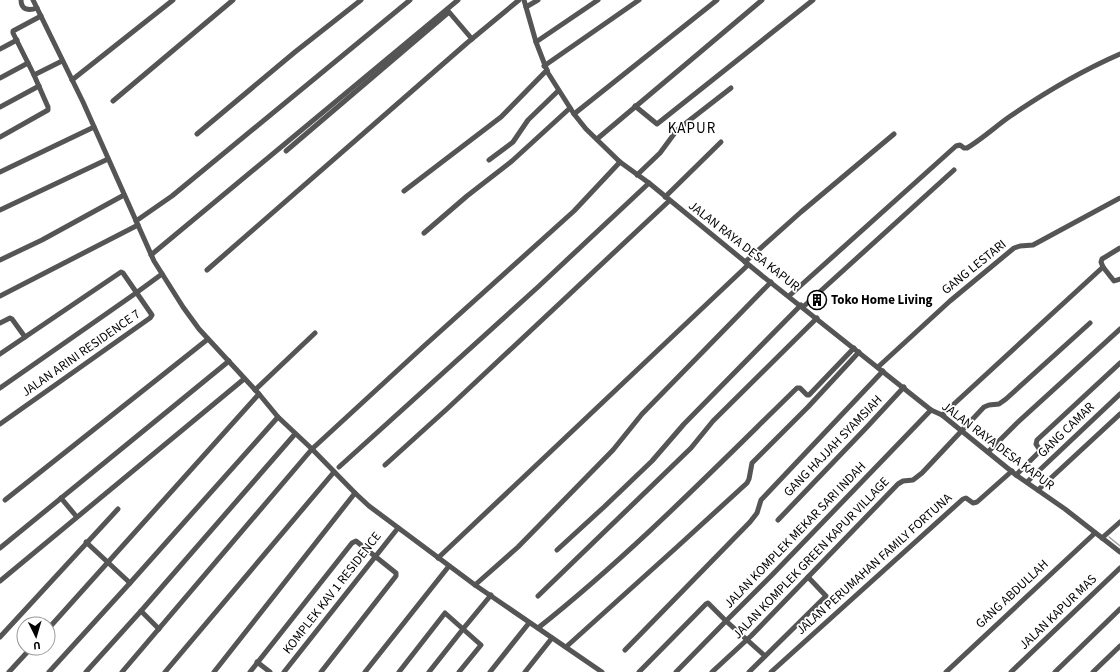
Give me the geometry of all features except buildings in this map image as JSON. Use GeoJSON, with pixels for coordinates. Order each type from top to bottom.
{"type":"FeatureCollection","features":[{"type":"Feature","properties":{"kind":"street"},"geometry":{"type":"LineString","coordinates":[[21,0],[22,6],[26,10],[37,8]]}},
{"type":"Feature","properties":{"kind":"street"},"geometry":{"type":"LineString","coordinates":[[33,0],[94,127],[151,254],[183,307],[208,339],[259,394],[278,417],[355,493],[448,566],[602,672]]}},
{"type":"Feature","properties":{"kind":"street"},"geometry":{"type":"LineString","coordinates":[[72,80],[173,0]]}},
{"type":"Feature","properties":{"kind":"street"},"geometry":{"type":"LineString","coordinates":[[113,101],[233,0]]}},
{"type":"Feature","properties":{"kind":"street"},"geometry":{"type":"LineString","coordinates":[[197,134],[289,57],[361,0]]}},
{"type":"Feature","properties":{"kind":"street"},"geometry":{"type":"LineString","coordinates":[[0,296],[137,223],[172,196],[410,0]]}},
{"type":"Feature","properties":{"kind":"street"},"geometry":{"type":"LineString","coordinates":[[151,254],[458,0]]}},
{"type":"Feature","properties":{"kind":"street"},"geometry":{"type":"LineString","coordinates":[[207,270],[472,39],[519,0]]}},
{"type":"Feature","properties":{"kind":"street","name":"JALAN RAYA DESA KAPUR"},"geometry":{"type":"LineString","coordinates":[[524,0],[536,42],[546,68],[558,91],[574,114],[620,162],[790,296],[931,410],[942,415],[1014,473],[1120,552]]}},
{"type":"Feature","properties":{"kind":"street"},"geometry":{"type":"LineString","coordinates":[[526,7],[538,0]]}},
{"type":"Feature","properties":{"kind":"street"},"geometry":{"type":"LineString","coordinates":[[536,42],[598,0]]}},
{"type":"Feature","properties":{"kind":"street"},"geometry":{"type":"LineString","coordinates":[[404,191],[501,117],[546,68],[639,0]]}},
{"type":"Feature","properties":{"kind":"street"},"geometry":{"type":"LineString","coordinates":[[574,114],[717,0]]}},
{"type":"Feature","properties":{"kind":"street"},"geometry":{"type":"LineString","coordinates":[[597,139],[762,0]]}},
{"type":"Feature","properties":{"kind":"street"},"geometry":{"type":"LineString","coordinates":[[635,106],[657,124],[813,0]]}},
{"type":"Feature","properties":{"kind":"street"},"geometry":{"type":"LineString","coordinates":[[286,151],[449,12],[472,39]]}},
{"type":"Feature","properties":{"kind":"street"},"geometry":{"type":"LineString","coordinates":[[0,136],[47,111],[48,107],[13,31],[41,16]]}},
{"type":"Feature","properties":{"kind":"street"},"geometry":{"type":"LineString","coordinates":[[0,49],[17,40]]}},
{"type":"Feature","properties":{"kind":"street"},"geometry":{"type":"LineString","coordinates":[[790,296],[956,146],[960,145],[967,148],[1009,117],[1045,94],[1082,72],[1120,54]]}},
{"type":"Feature","properties":{"kind":"street"},"geometry":{"type":"LineString","coordinates":[[34,75],[62,61]]}},
{"type":"Feature","properties":{"kind":"street"},"geometry":{"type":"LineString","coordinates":[[0,78],[28,63]]}},
{"type":"Feature","properties":{"kind":"street"},"geometry":{"type":"LineString","coordinates":[[0,107],[39,86]]}},
{"type":"Feature","properties":{"kind":"street"},"geometry":{"type":"LineString","coordinates":[[637,175],[660,153],[677,130],[731,88]]}},
{"type":"Feature","properties":{"kind":"street"},"geometry":{"type":"LineString","coordinates":[[489,160],[513,142],[528,120],[558,91]]}},
{"type":"Feature","properties":{"kind":"street"},"geometry":{"type":"LineString","coordinates":[[424,233],[467,196],[512,161],[570,108]]}},
{"type":"Feature","properties":{"kind":"street"},"geometry":{"type":"LineString","coordinates":[[0,172],[94,127]]}},
{"type":"Feature","properties":{"kind":"street"},"geometry":{"type":"LineString","coordinates":[[438,558],[801,212],[894,134]]}},
{"type":"Feature","properties":{"kind":"street"},"geometry":{"type":"LineString","coordinates":[[385,465],[454,403],[667,199],[721,142]]}},
{"type":"Feature","properties":{"kind":"street"},"geometry":{"type":"LineString","coordinates":[[0,210],[108,159]]}},
{"type":"Feature","properties":{"kind":"street"},"geometry":{"type":"LineString","coordinates":[[122,672],[286,482],[312,449],[574,211],[620,162]]}},
{"type":"Feature","properties":{"kind":"street"},"geometry":{"type":"LineString","coordinates":[[557,550],[652,461],[684,424],[802,306],[954,170]]}},
{"type":"Feature","properties":{"kind":"street"},"geometry":{"type":"LineString","coordinates":[[339,467],[538,287],[648,184]]}},
{"type":"Feature","properties":{"kind":"street"},"geometry":{"type":"LineString","coordinates":[[0,260],[42,240],[124,195]]}},
{"type":"Feature","properties":{"kind":"street","name":"GANG LESTARI"},"geometry":{"type":"LineString","coordinates":[[878,367],[950,301],[1014,248],[1033,245],[1120,198]]}},
{"type":"Feature","properties":{"kind":"street"},"geometry":{"type":"LineString","coordinates":[[1120,248],[1102,259],[1101,262],[1114,281],[1120,279]]}},
{"type":"Feature","properties":{"kind":"street"},"geometry":{"type":"LineString","coordinates":[[942,415],[1103,267]]}},
{"type":"Feature","properties":{"kind":"street","name":"JALAN ARINI RESIDENCE 7"},"geometry":{"type":"LineString","coordinates":[[0,354],[118,273],[123,272],[152,315],[150,318],[0,424]]}},
{"type":"Feature","properties":{"kind":"street","name":"JALAN ARINI RESIDENCE 7"},"geometry":{"type":"LineString","coordinates":[[0,388],[162,274]]}},
{"type":"Feature","properties":{"kind":"street"},"geometry":{"type":"LineString","coordinates":[[475,585],[518,547],[613,450],[642,414],[771,282]]}},
{"type":"Feature","properties":{"kind":"street"},"geometry":{"type":"LineString","coordinates":[[0,323],[10,318],[12,319],[25,337]]}},
{"type":"Feature","properties":{"kind":"street"},"geometry":{"type":"LineString","coordinates":[[538,596],[691,448],[713,421],[817,318]]}},
{"type":"Feature","properties":{"kind":"street","name":"JALAN KOMPLEK GREEN KAPUR VILLAGE"},"geometry":{"type":"LineString","coordinates":[[712,672],[747,639],[898,484],[903,481],[913,480],[922,473],[984,407],[989,404],[999,404],[1006,399],[1090,323]]}},
{"type":"Feature","properties":{"kind":"street"},"geometry":{"type":"LineString","coordinates":[[988,452],[1017,422],[1120,329]]}},
{"type":"Feature","properties":{"kind":"street"},"geometry":{"type":"LineString","coordinates":[[254,390],[315,334]]}},
{"type":"Feature","properties":{"kind":"street"},"geometry":{"type":"LineString","coordinates":[[5,500],[208,339]]}},
{"type":"Feature","properties":{"kind":"street"},"geometry":{"type":"LineString","coordinates":[[538,628],[600,577],[691,492],[797,388],[800,388],[807,395],[810,394],[857,350]]}},
{"type":"Feature","properties":{"kind":"street"},"geometry":{"type":"LineString","coordinates":[[566,647],[747,483],[752,463],[808,407],[857,350]]}},
{"type":"Feature","properties":{"kind":"street"},"geometry":{"type":"LineString","coordinates":[[0,548],[229,361]]}},
{"type":"Feature","properties":{"kind":"street"},"geometry":{"type":"LineString","coordinates":[[1014,473],[1039,452],[1036,443],[1037,440],[1120,363]]}},
{"type":"Feature","properties":{"kind":"street"},"geometry":{"type":"LineString","coordinates":[[625,650],[738,535],[757,513],[761,500],[883,371]]}},
{"type":"Feature","properties":{"kind":"street"},"geometry":{"type":"LineString","coordinates":[[0,580],[244,379]]}},
{"type":"Feature","properties":{"kind":"street","name":"GANG HAJJAH SYAMSIAH"},"geometry":{"type":"LineString","coordinates":[[778,520],[794,501],[904,387]]}},
{"type":"Feature","properties":{"kind":"street"},"geometry":{"type":"LineString","coordinates":[[56,620],[259,394]]}},
{"type":"Feature","properties":{"kind":"street","name":"GANG CAMAR"},"geometry":{"type":"LineString","coordinates":[[1028,482],[1120,394]]}},
{"type":"Feature","properties":{"kind":"street","name":"JALAN KOMPLEK MEKAR SARI INDAH"},"geometry":{"type":"LineString","coordinates":[[639,672],[706,604],[708,603],[726,621],[931,410]]}},
{"type":"Feature","properties":{"kind":"street"},"geometry":{"type":"LineString","coordinates":[[1038,490],[1120,414]]}},
{"type":"Feature","properties":{"kind":"street"},"geometry":{"type":"LineString","coordinates":[[49,672],[278,417]]}},
{"type":"Feature","properties":{"kind":"street"},"geometry":{"type":"LineString","coordinates":[[86,672],[295,434]]}},
{"type":"Feature","properties":{"kind":"street"},"geometry":{"type":"LineString","coordinates":[[165,672],[334,472]]}},
{"type":"Feature","properties":{"kind":"street","name":"JALAN PERUMAHAN FAMILY FORTUNA"},"geometry":{"type":"LineString","coordinates":[[771,672],[963,499],[968,499],[973,504],[978,502],[1014,473]]}},
{"type":"Feature","properties":{"kind":"street"},"geometry":{"type":"LineString","coordinates":[[214,672],[355,493]]}},
{"type":"Feature","properties":{"kind":"street"},"geometry":{"type":"LineString","coordinates":[[61,498],[76,516]]}},
{"type":"Feature","properties":{"kind":"street"},"geometry":{"type":"LineString","coordinates":[[0,637],[118,509]]}},
{"type":"Feature","properties":{"kind":"street"},"geometry":{"type":"LineString","coordinates":[[1102,538],[1120,522]]}},
{"type":"Feature","properties":{"kind":"street","name":"KOMPLEK KAV 1 RESIDENCE"},"geometry":{"type":"LineString","coordinates":[[284,672],[398,528]]}},
{"type":"Feature","properties":{"kind":"street","name":"GANG ABDULLAH"},"geometry":{"type":"LineString","coordinates":[[946,672],[1095,533]]}},
{"type":"Feature","properties":{"kind":"street"},"geometry":{"type":"LineString","coordinates":[[250,672],[356,541],[396,573],[396,576],[320,672]]}},
{"type":"Feature","properties":{"kind":"street"},"geometry":{"type":"LineString","coordinates":[[86,542],[130,583]]}},
{"type":"Feature","properties":{"kind":"street"},"geometry":{"type":"LineString","coordinates":[[365,672],[448,566]]}},
{"type":"Feature","properties":{"kind":"street","name":"JALAN KAPUR MAS"},"geometry":{"type":"LineString","coordinates":[[1011,672],[1120,568]]}},
{"type":"Feature","properties":{"kind":"street"},"geometry":{"type":"LineString","coordinates":[[749,672],[826,596],[808,577]]}},
{"type":"Feature","properties":{"kind":"street"},"geometry":{"type":"LineString","coordinates":[[429,672],[491,595]]}},
{"type":"Feature","properties":{"kind":"street"},"geometry":{"type":"LineString","coordinates":[[1055,672],[1120,609]]}},
{"type":"Feature","properties":{"kind":"street"},"geometry":{"type":"LineString","coordinates":[[141,611],[159,629]]}},
{"type":"Feature","properties":{"kind":"street"},"geometry":{"type":"LineString","coordinates":[[399,672],[445,613],[481,645],[459,672]]}},
{"type":"Feature","properties":{"kind":"street"},"geometry":{"type":"LineString","coordinates":[[676,672],[726,621],[765,656]]}},
{"type":"Feature","properties":{"kind":"street"},"geometry":{"type":"LineString","coordinates":[[490,672],[529,623]]}},
{"type":"Feature","properties":{"kind":"street"},"geometry":{"type":"LineString","coordinates":[[524,672],[552,638]]}},
{"type":"Feature","properties":{"kind":"street"},"geometry":{"type":"LineString","coordinates":[[1093,672],[1120,646]]}},
{"type":"Feature","properties":{"kind":"street"},"geometry":{"type":"LineString","coordinates":[[9,672],[24,656]]}},
{"type":"Feature","properties":{"kind":"street"},"geometry":{"type":"LineString","coordinates":[[257,662],[270,672]]}},
{"type":"Feature","properties":{"kind":"waterway"},"geometry":{"type":"LineString","coordinates":[[1109,537],[1120,546]]}},
{"type":"Feature","properties":{"kind":"place","name":"Toko Home Living"},"geometry":{"type":"Point","coordinates":[817,300]}},
{"type":"Feature","properties":{"kind":"district","name":"KAPUR"},"geometry":{"type":"Point","coordinates":[692,128]}}]}
